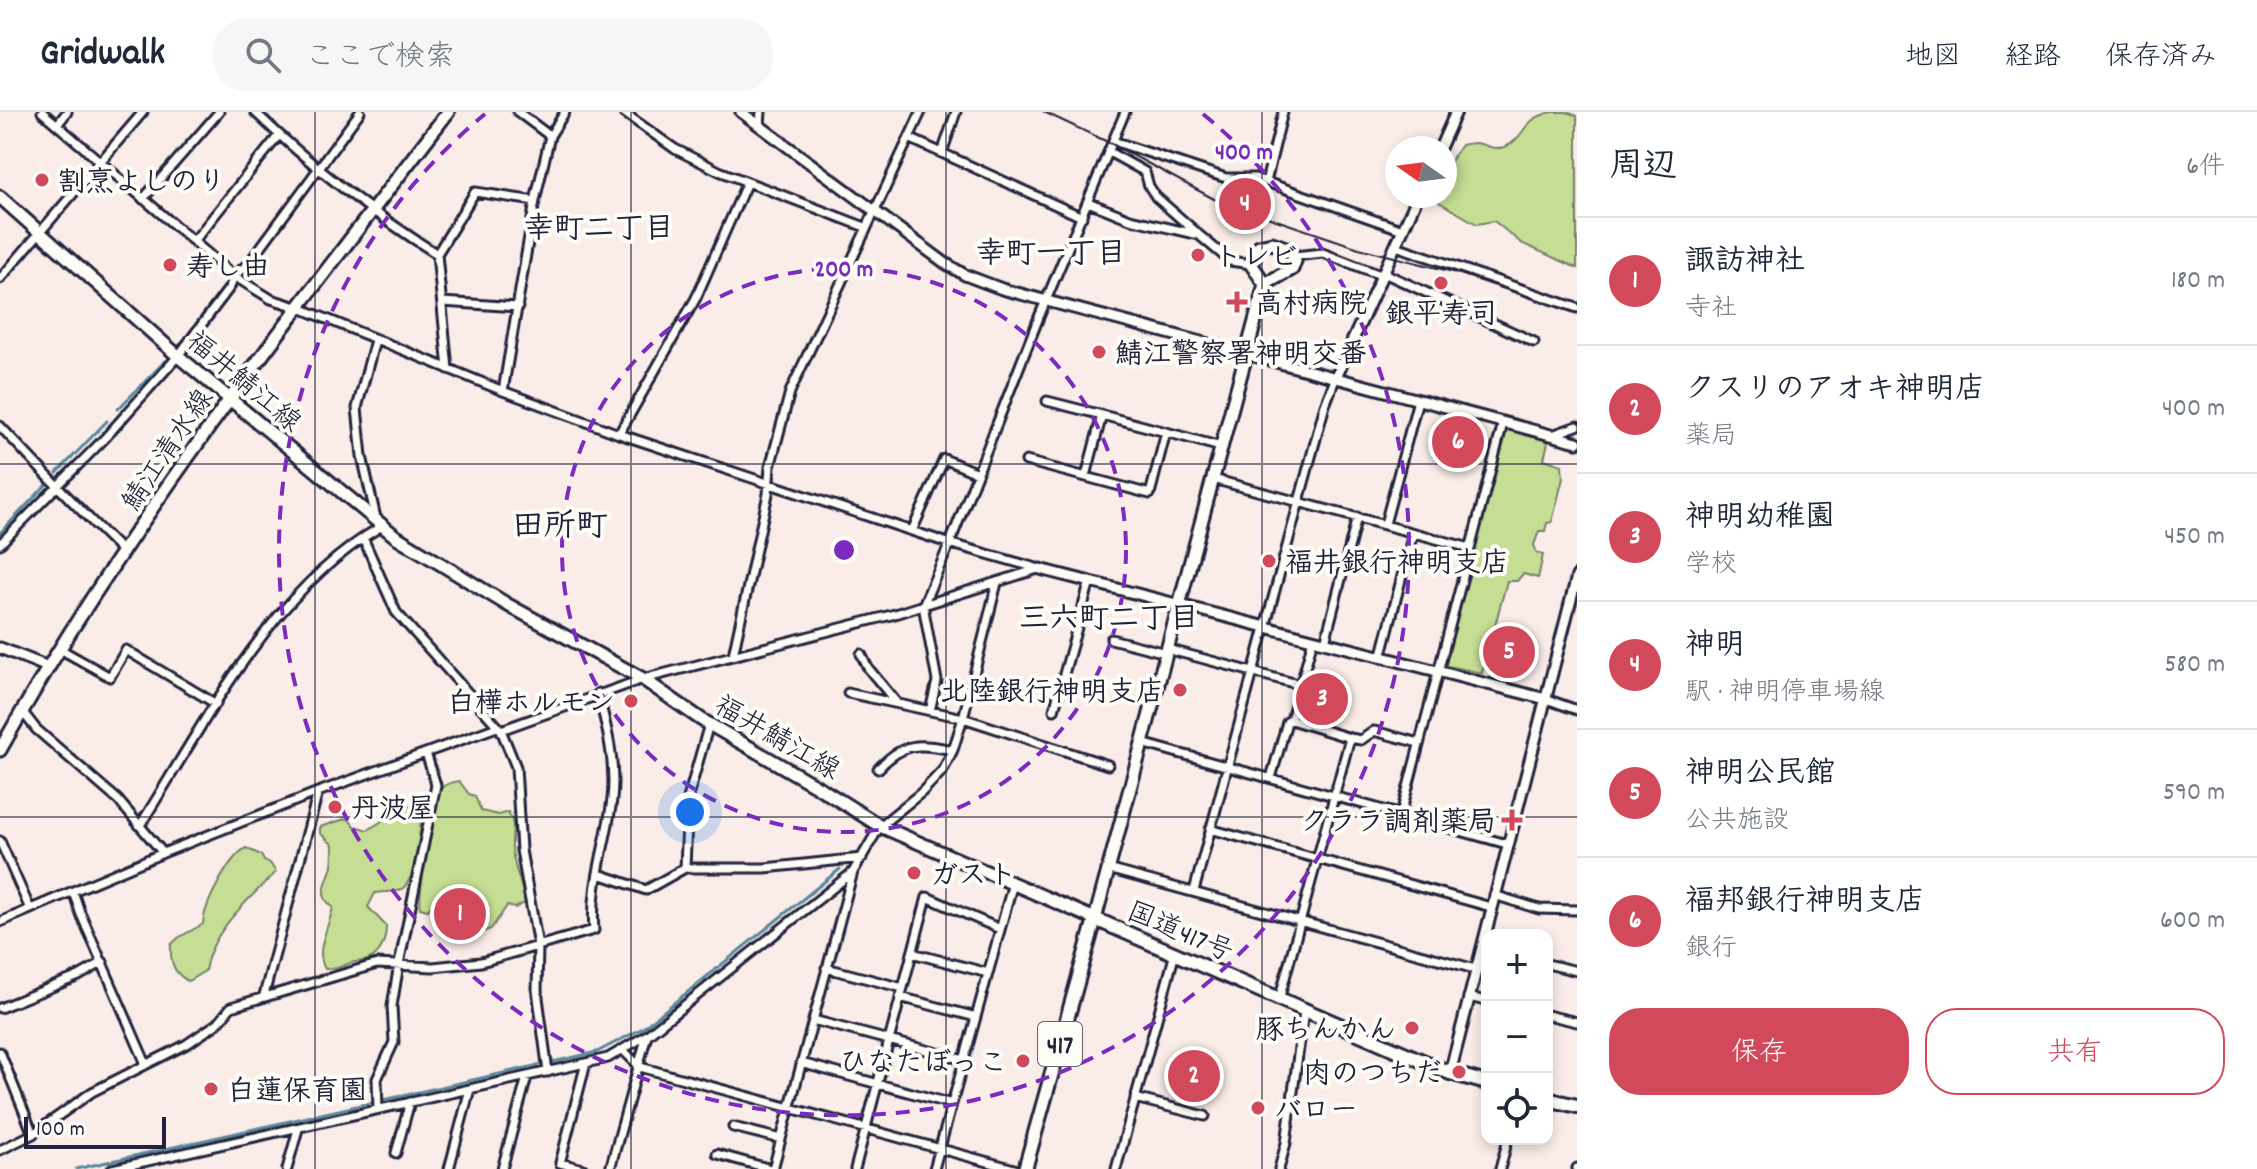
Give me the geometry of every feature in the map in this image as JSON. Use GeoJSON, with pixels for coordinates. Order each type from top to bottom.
{"type":"FeatureCollection","features":[{"type":"Feature","properties":{"kind":"highway","name":"国道417号"},"geometry":{"type":"LineString","coordinates":[[1025,1169],[1095,919],[1450,1073],[1481,1081]]}},
{"type":"Feature","properties":{"kind":"highway"},"geometry":{"type":"LineString","coordinates":[[1553,1100],[1577,1106]]}},
{"type":"Feature","properties":{"kind":"main road","name":"鯖江清水線"},"geometry":{"type":"LineString","coordinates":[[0,749],[48,667],[229,398],[448,112]]}},
{"type":"Feature","properties":{"kind":"main road","name":"福井鯖江線"},"geometry":{"type":"LineString","coordinates":[[0,197],[178,356],[380,524],[464,580],[643,679],[709,724],[880,826],[1095,919]]}},
{"type":"Feature","properties":{"kind":"main road"},"geometry":{"type":"LineString","coordinates":[[1095,919],[1265,284],[1290,271],[1294,256],[1291,250],[1267,243],[1259,246],[1251,264],[1265,284]]}},
{"type":"Feature","properties":{"kind":"street"},"geometry":{"type":"LineString","coordinates":[[42,112],[234,276],[271,299],[503,391],[619,434],[950,543],[1437,673],[1546,699],[1577,710]]}},
{"type":"Feature","properties":{"kind":"street"},"geometry":{"type":"LineString","coordinates":[[57,125],[67,112]]}},
{"type":"Feature","properties":{"kind":"street"},"geometry":{"type":"LineString","coordinates":[[0,279],[143,112]]}},
{"type":"Feature","properties":{"kind":"street"},"geometry":{"type":"LineString","coordinates":[[143,199],[219,112]]}},
{"type":"Feature","properties":{"kind":"street"},"geometry":{"type":"LineString","coordinates":[[255,112],[372,210],[437,254]]}},
{"type":"Feature","properties":{"kind":"street"},"geometry":{"type":"LineString","coordinates":[[0,544],[105,438],[178,356],[230,287],[234,276],[249,263],[360,112]]}},
{"type":"Feature","properties":{"kind":"street"},"geometry":{"type":"LineString","coordinates":[[518,112],[550,136]]}},
{"type":"Feature","properties":{"kind":"street"},"geometry":{"type":"LineString","coordinates":[[503,391],[535,201],[550,136],[565,112]]}},
{"type":"Feature","properties":{"kind":"street"},"geometry":{"type":"LineString","coordinates":[[623,112],[675,149],[719,171],[865,227]]}},
{"type":"Feature","properties":{"kind":"street"},"geometry":{"type":"LineString","coordinates":[[741,112],[965,275],[1002,289],[1577,442]]}},
{"type":"Feature","properties":{"kind":"street"},"geometry":{"type":"LineString","coordinates":[[760,125],[761,112]]}},
{"type":"Feature","properties":{"kind":"street"},"geometry":{"type":"LineString","coordinates":[[733,655],[770,482],[770,467],[790,392],[921,112]]}},
{"type":"Feature","properties":{"kind":"street"},"geometry":{"type":"LineString","coordinates":[[942,153],[956,112]]}},
{"type":"Feature","properties":{"kind":"street"},"geometry":{"type":"LineString","coordinates":[[930,711],[937,681],[923,605],[1125,112]]}},
{"type":"Feature","properties":{"kind":"street"},"geometry":{"type":"LineString","coordinates":[[1266,182],[1283,112]]}},
{"type":"Feature","properties":{"kind":"street"},"geometry":{"type":"LineString","coordinates":[[1445,136],[1456,112]]}},
{"type":"Feature","properties":{"kind":"street"},"geometry":{"type":"LineString","coordinates":[[194,241],[279,135]]}},
{"type":"Feature","properties":{"kind":"street"},"geometry":{"type":"LineString","coordinates":[[909,138],[1082,217]]}},
{"type":"Feature","properties":{"kind":"street"},"geometry":{"type":"LineString","coordinates":[[1113,141],[1226,178],[1247,177],[1266,182],[1403,230]]}},
{"type":"Feature","properties":{"kind":"street"},"geometry":{"type":"LineString","coordinates":[[1109,152],[1145,172],[1156,197],[1230,261],[1251,264]]}},
{"type":"Feature","properties":{"kind":"street"},"geometry":{"type":"LineString","coordinates":[[619,434],[696,298],[747,182]]}},
{"type":"Feature","properties":{"kind":"street"},"geometry":{"type":"LineString","coordinates":[[448,369],[437,254],[475,192],[535,201]]}},
{"type":"Feature","properties":{"kind":"street"},"geometry":{"type":"LineString","coordinates":[[1088,202],[1130,219],[1199,235]]}},
{"type":"Feature","properties":{"kind":"street"},"geometry":{"type":"LineString","coordinates":[[1194,891],[1325,405],[1413,208]]}},
{"type":"Feature","properties":{"kind":"street"},"geometry":{"type":"LineString","coordinates":[[1396,246],[1577,308]]}},
{"type":"Feature","properties":{"kind":"street"},"geometry":{"type":"LineString","coordinates":[[1294,256],[1323,253],[1384,275],[1534,342]]}},
{"type":"Feature","properties":{"kind":"street"},"geometry":{"type":"LineString","coordinates":[[442,302],[518,307]]}},
{"type":"Feature","properties":{"kind":"street"},"geometry":{"type":"LineString","coordinates":[[141,824],[216,704],[279,615],[317,575],[380,524],[362,456],[357,408],[375,340]]}},
{"type":"Feature","properties":{"kind":"street"},"geometry":{"type":"LineString","coordinates":[[1385,524],[1418,400]]}},
{"type":"Feature","properties":{"kind":"street"},"geometry":{"type":"LineString","coordinates":[[1047,401],[1221,447]]}},
{"type":"Feature","properties":{"kind":"street"},"geometry":{"type":"LineString","coordinates":[[1066,417],[1069,407]]}},
{"type":"Feature","properties":{"kind":"street"},"geometry":{"type":"LineString","coordinates":[[1086,476],[1102,415]]}},
{"type":"Feature","properties":{"kind":"street"},"geometry":{"type":"LineString","coordinates":[[1401,814],[1503,423]]}},
{"type":"Feature","properties":{"kind":"street"},"geometry":{"type":"LineString","coordinates":[[0,426],[40,465],[56,487],[124,553]]}},
{"type":"Feature","properties":{"kind":"street"},"geometry":{"type":"LineString","coordinates":[[1552,435],[1577,426]]}},
{"type":"Feature","properties":{"kind":"street"},"geometry":{"type":"LineString","coordinates":[[1026,461],[1150,494],[1166,432]]}},
{"type":"Feature","properties":{"kind":"street"},"geometry":{"type":"LineString","coordinates":[[912,531],[944,459],[977,473]]}},
{"type":"Feature","properties":{"kind":"street"},"geometry":{"type":"LineString","coordinates":[[1213,479],[1470,548]]}},
{"type":"Feature","properties":{"kind":"street"},"geometry":{"type":"LineString","coordinates":[[1325,642],[1357,517]]}},
{"type":"Feature","properties":{"kind":"street"},"geometry":{"type":"LineString","coordinates":[[1381,658],[1413,533]]}},
{"type":"Feature","properties":{"kind":"street"},"geometry":{"type":"LineString","coordinates":[[363,538],[396,612],[499,729],[516,767],[521,850],[538,946],[537,990],[547,1066]]}},
{"type":"Feature","properties":{"kind":"street"},"geometry":{"type":"LineString","coordinates":[[0,922],[318,792],[598,693],[923,605],[1040,569]]}},
{"type":"Feature","properties":{"kind":"street"},"geometry":{"type":"LineString","coordinates":[[1487,929],[1577,576]]}},
{"type":"Feature","properties":{"kind":"street"},"geometry":{"type":"LineString","coordinates":[[1054,710],[1090,581]]}},
{"type":"Feature","properties":{"kind":"street"},"geometry":{"type":"LineString","coordinates":[[717,1154],[772,1169],[853,872],[880,826],[933,781],[943,770],[953,750],[997,583]]}},
{"type":"Feature","properties":{"kind":"street"},"geometry":{"type":"LineString","coordinates":[[1111,639],[1301,685]]}},
{"type":"Feature","properties":{"kind":"street"},"geometry":{"type":"LineString","coordinates":[[1271,778],[1313,639]]}},
{"type":"Feature","properties":{"kind":"street"},"geometry":{"type":"LineString","coordinates":[[0,648],[48,667]]}},
{"type":"Feature","properties":{"kind":"street"},"geometry":{"type":"LineString","coordinates":[[60,649],[110,677],[126,650],[216,704]]}},
{"type":"Feature","properties":{"kind":"street"},"geometry":{"type":"LineString","coordinates":[[861,654],[868,668],[897,704]]}},
{"type":"Feature","properties":{"kind":"street"},"geometry":{"type":"LineString","coordinates":[[0,1150],[33,1134],[92,1092],[187,1044],[218,1023],[231,1007],[377,964],[433,967],[481,962],[594,930],[593,905],[612,797],[610,739],[598,693]]}},
{"type":"Feature","properties":{"kind":"street"},"geometry":{"type":"LineString","coordinates":[[848,693],[963,718],[1108,765]]}},
{"type":"Feature","properties":{"kind":"street"},"geometry":{"type":"LineString","coordinates":[[22,711],[36,729],[118,800],[163,853]]}},
{"type":"Feature","properties":{"kind":"street"},"geometry":{"type":"LineString","coordinates":[[1291,720],[1361,740],[1374,731],[1419,743]]}},
{"type":"Feature","properties":{"kind":"street"},"geometry":{"type":"LineString","coordinates":[[685,868],[688,798],[709,724]]}},
{"type":"Feature","properties":{"kind":"street"},"geometry":{"type":"LineString","coordinates":[[1279,1000],[1350,738]]}},
{"type":"Feature","properties":{"kind":"street"},"geometry":{"type":"LineString","coordinates":[[1142,743],[1507,844]]}},
{"type":"Feature","properties":{"kind":"street"},"geometry":{"type":"LineString","coordinates":[[878,769],[893,753],[912,746],[931,745],[953,750]]}},
{"type":"Feature","properties":{"kind":"street"},"geometry":{"type":"LineString","coordinates":[[378,1104],[377,1079],[394,1042],[392,1006],[436,785],[426,753]]}},
{"type":"Feature","properties":{"kind":"street"},"geometry":{"type":"LineString","coordinates":[[264,995],[318,792]]}},
{"type":"Feature","properties":{"kind":"street"},"geometry":{"type":"LineString","coordinates":[[1210,829],[1491,907]]}},
{"type":"Feature","properties":{"kind":"street"},"geometry":{"type":"LineString","coordinates":[[0,841],[30,909]]}},
{"type":"Feature","properties":{"kind":"street"},"geometry":{"type":"LineString","coordinates":[[599,874],[646,890],[685,868],[765,868],[862,858]]}},
{"type":"Feature","properties":{"kind":"street"},"geometry":{"type":"LineString","coordinates":[[1108,869],[1475,969]]}},
{"type":"Feature","properties":{"kind":"street"},"geometry":{"type":"LineString","coordinates":[[112,1169],[298,1129],[378,1104],[410,1102],[527,1077],[547,1066],[586,1063],[624,1051],[853,872]]}},
{"type":"Feature","properties":{"kind":"street"},"geometry":{"type":"LineString","coordinates":[[934,1169],[1013,883]]}},
{"type":"Feature","properties":{"kind":"street"},"geometry":{"type":"LineString","coordinates":[[73,891],[146,1064]]}},
{"type":"Feature","properties":{"kind":"street"},"geometry":{"type":"LineString","coordinates":[[1494,895],[1539,909],[1577,910]]}},
{"type":"Feature","properties":{"kind":"street"},"geometry":{"type":"LineString","coordinates":[[855,1169],[927,897],[1000,929]]}},
{"type":"Feature","properties":{"kind":"street"},"geometry":{"type":"LineString","coordinates":[[912,953],[988,973]]}},
{"type":"Feature","properties":{"kind":"street"},"geometry":{"type":"LineString","coordinates":[[1116,1169],[1175,953]]}},
{"type":"Feature","properties":{"kind":"street"},"geometry":{"type":"LineString","coordinates":[[1450,1073],[1481,954]]}},
{"type":"Feature","properties":{"kind":"street"},"geometry":{"type":"LineString","coordinates":[[0,1008],[79,976],[103,962]]}},
{"type":"Feature","properties":{"kind":"street"},"geometry":{"type":"LineString","coordinates":[[1553,965],[1577,971]]}},
{"type":"Feature","properties":{"kind":"street"},"geometry":{"type":"LineString","coordinates":[[826,968],[903,988]]}},
{"type":"Feature","properties":{"kind":"street"},"geometry":{"type":"LineString","coordinates":[[900,997],[976,1017]]}},
{"type":"Feature","properties":{"kind":"street"},"geometry":{"type":"LineString","coordinates":[[1468,997],[1481,1000]]}},
{"type":"Feature","properties":{"kind":"street"},"geometry":{"type":"LineString","coordinates":[[1279,1169],[1286,1143],[1304,1011]]}},
{"type":"Feature","properties":{"kind":"street"},"geometry":{"type":"LineString","coordinates":[[1553,1016],[1577,1022]]}},
{"type":"Feature","properties":{"kind":"street"},"geometry":{"type":"LineString","coordinates":[[813,1020],[964,1060]]}},
{"type":"Feature","properties":{"kind":"street"},"geometry":{"type":"LineString","coordinates":[[610,1169],[647,1035]]}},
{"type":"Feature","properties":{"kind":"street"},"geometry":{"type":"LineString","coordinates":[[624,1051],[640,1067],[1014,1169]]}},
{"type":"Feature","properties":{"kind":"street"},"geometry":{"type":"LineString","coordinates":[[0,1052],[33,1134]]}},
{"type":"Feature","properties":{"kind":"street"},"geometry":{"type":"LineString","coordinates":[[583,1169],[560,1163],[586,1063]]}},
{"type":"Feature","properties":{"kind":"street"},"geometry":{"type":"LineString","coordinates":[[801,1063],[952,1104]]}},
{"type":"Feature","properties":{"kind":"street"},"geometry":{"type":"LineString","coordinates":[[0,1081],[11,1077]]}},
{"type":"Feature","properties":{"kind":"street"},"geometry":{"type":"LineString","coordinates":[[502,1169],[527,1077]]}},
{"type":"Feature","properties":{"kind":"street"},"geometry":{"type":"LineString","coordinates":[[452,1168],[470,1089]]}},
{"type":"Feature","properties":{"kind":"street"},"geometry":{"type":"LineString","coordinates":[[1135,1098],[1205,1116]]}},
{"type":"Feature","properties":{"kind":"street"},"geometry":{"type":"LineString","coordinates":[[396,1153],[410,1102]]}},
{"type":"Feature","properties":{"kind":"street"},"geometry":{"type":"LineString","coordinates":[[733,1127],[781,1139]]}},
{"type":"Feature","properties":{"kind":"street"},"geometry":{"type":"LineString","coordinates":[[287,1169],[298,1129]]}},
{"type":"Feature","properties":{"kind":"street"},"geometry":{"type":"LineString","coordinates":[[1500,1169],[1506,1145]]}},
{"type":"Feature","properties":{"kind":"street"},"geometry":{"type":"LineString","coordinates":[[158,1159],[159,1169]]}},
{"type":"Feature","properties":{"kind":"green space"},"geometry":{"type":"Polygon","coordinates":[[[1567,112],[1577,116],[1577,268],[1521,243],[1494,221],[1477,224],[1449,208],[1457,208],[1457,151],[1461,145],[1475,143],[1503,148],[1513,142],[1535,118],[1567,112]]]}},
{"type":"Feature","properties":{"kind":"green space"},"geometry":{"type":"Polygon","coordinates":[[[1507,427],[1549,438],[1544,459],[1562,465],[1563,478],[1552,522],[1547,523],[1545,531],[1539,531],[1534,545],[1537,553],[1543,555],[1538,578],[1523,574],[1517,581],[1507,581],[1482,673],[1443,665],[1507,427]]]}},
{"type":"Feature","properties":{"kind":"green space"},"geometry":{"type":"Polygon","coordinates":[[[459,781],[469,794],[475,796],[481,811],[498,815],[508,812],[511,817],[513,855],[525,903],[515,908],[507,906],[491,929],[480,933],[475,909],[462,900],[458,913],[452,913],[444,888],[428,910],[420,908],[427,846],[438,797],[444,786],[459,781]]]}},
{"type":"Feature","properties":{"kind":"green space"},"geometry":{"type":"Polygon","coordinates":[[[402,805],[414,806],[421,812],[419,842],[414,867],[406,885],[397,891],[375,893],[368,907],[386,926],[382,945],[367,960],[325,969],[321,954],[333,907],[324,892],[332,865],[333,845],[320,833],[320,827],[348,818],[354,826],[368,830],[402,805]]]}},
{"type":"Feature","properties":{"kind":"green space"},"geometry":{"type":"Polygon","coordinates":[[[246,848],[261,855],[276,872],[223,929],[205,971],[188,981],[174,966],[171,945],[203,924],[218,882],[232,861],[246,848]]]}},
{"type":"Feature","properties":{"kind":"waterway"},"geometry":{"type":"LineString","coordinates":[[118,409],[165,361]]}},
{"type":"Feature","properties":{"kind":"waterway"},"geometry":{"type":"LineString","coordinates":[[57,473],[107,421]]}},
{"type":"Feature","properties":{"kind":"waterway"},"geometry":{"type":"LineString","coordinates":[[0,533],[46,485]]}},
{"type":"Feature","properties":{"kind":"waterway"},"geometry":{"type":"LineString","coordinates":[[76,1169],[597,1052],[643,1028],[840,869]]}},
{"type":"Feature","properties":{"kind":"tram line"},"geometry":{"type":"LineString","coordinates":[[1044,112],[1112,144],[1214,199],[1359,248],[1457,273]]}},
{"type":"Feature","properties":{"kind":"tram line"},"geometry":{"type":"LineString","coordinates":[[1448,270],[1577,313]]}},
{"type":"Feature","properties":{"kind":"place","name":"割烹よしのり"},"geometry":{"type":"Point","coordinates":[42,180]}},
{"type":"Feature","properties":{"kind":"place","name":"神明"},"geometry":{"type":"Point","coordinates":[1245,204]}},
{"type":"Feature","properties":{"kind":"place","name":"トレビ"},"geometry":{"type":"Point","coordinates":[1198,255]}},
{"type":"Feature","properties":{"kind":"place","name":"寿し由"},"geometry":{"type":"Point","coordinates":[170,265]}},
{"type":"Feature","properties":{"kind":"place","name":"銀平寿司"},"geometry":{"type":"Point","coordinates":[1441,283]}},
{"type":"Feature","properties":{"kind":"place","name":"高村病院"},"geometry":{"type":"Point","coordinates":[1237,302]}},
{"type":"Feature","properties":{"kind":"place","name":"鯖江警察署神明交番"},"geometry":{"type":"Point","coordinates":[1099,352]}},
{"type":"Feature","properties":{"kind":"place","name":"福邦銀行神明支店"},"geometry":{"type":"Point","coordinates":[1458,442]}},
{"type":"Feature","properties":{"kind":"place","name":"福井銀行神明支店"},"geometry":{"type":"Point","coordinates":[1269,561]}},
{"type":"Feature","properties":{"kind":"place","name":"神明公民館"},"geometry":{"type":"Point","coordinates":[1509,652]}},
{"type":"Feature","properties":{"kind":"place","name":"北陸銀行神明支店"},"geometry":{"type":"Point","coordinates":[1180,690]}},
{"type":"Feature","properties":{"kind":"place","name":"神明幼稚園"},"geometry":{"type":"Point","coordinates":[1322,699]}},
{"type":"Feature","properties":{"kind":"place","name":"白樺ホルモン"},"geometry":{"type":"Point","coordinates":[631,701]}},
{"type":"Feature","properties":{"kind":"place","name":"丹波屋"},"geometry":{"type":"Point","coordinates":[335,807]}},
{"type":"Feature","properties":{"kind":"place","name":"クララ調剤薬局"},"geometry":{"type":"Point","coordinates":[1512,820]}},
{"type":"Feature","properties":{"kind":"place","name":"ガスト"},"geometry":{"type":"Point","coordinates":[914,873]}},
{"type":"Feature","properties":{"kind":"place","name":"諏訪神社"},"geometry":{"type":"Point","coordinates":[460,914]}},
{"type":"Feature","properties":{"kind":"place","name":"豚ちんかん"},"geometry":{"type":"Point","coordinates":[1412,1028]}},
{"type":"Feature","properties":{"kind":"place","name":"ひなたぼっこ"},"geometry":{"type":"Point","coordinates":[1023,1061]}},
{"type":"Feature","properties":{"kind":"place","name":"肉のつちだ"},"geometry":{"type":"Point","coordinates":[1459,1072]}},
{"type":"Feature","properties":{"kind":"place","name":"クスリのアオキ神明店"},"geometry":{"type":"Point","coordinates":[1194,1076]}},
{"type":"Feature","properties":{"kind":"place","name":"白蓮保育園"},"geometry":{"type":"Point","coordinates":[211,1089]}},
{"type":"Feature","properties":{"kind":"place","name":"バロー"},"geometry":{"type":"Point","coordinates":[1258,1108]}},
{"type":"Feature","properties":{"kind":"district","name":"幸町二丁目"},"geometry":{"type":"Point","coordinates":[599,227]}},
{"type":"Feature","properties":{"kind":"district","name":"幸町一丁目"},"geometry":{"type":"Point","coordinates":[1051,252]}},
{"type":"Feature","properties":{"kind":"district","name":"田所町"},"geometry":{"type":"Point","coordinates":[560,524]}},
{"type":"Feature","properties":{"kind":"district","name":"三六町二丁目"},"geometry":{"type":"Point","coordinates":[1109,617]}}]}
